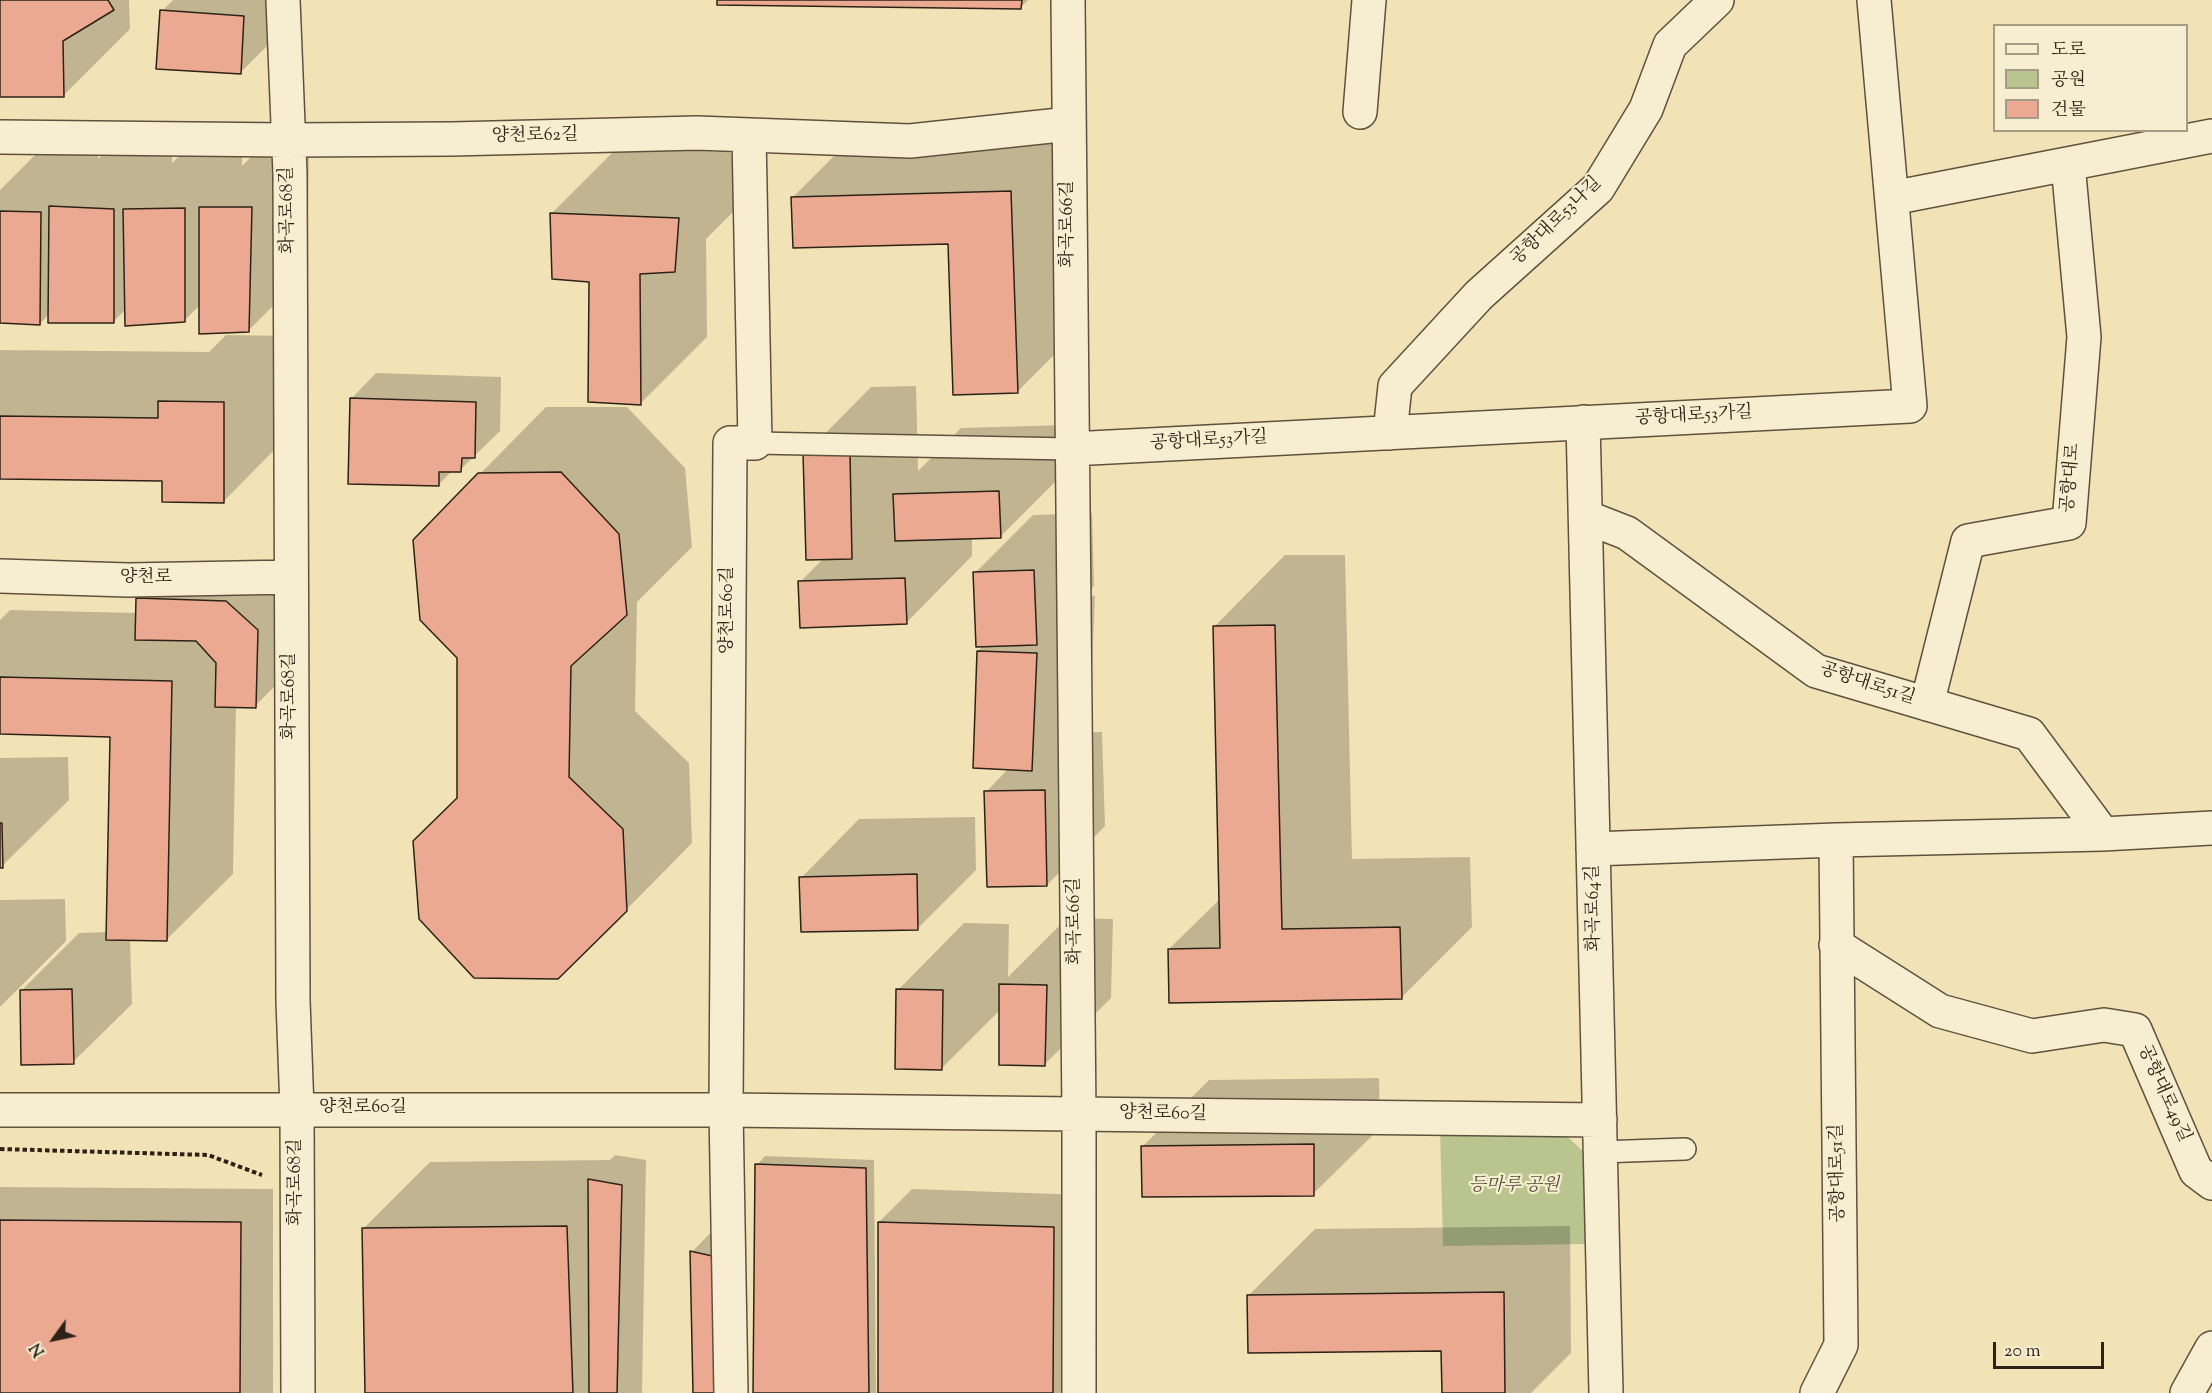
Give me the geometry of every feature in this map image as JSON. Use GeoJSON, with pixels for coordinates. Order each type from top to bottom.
{"type":"FeatureCollection","features":[{"type":"Feature","properties":{"kind":"street","name":"화곡로68길"},"geometry":{"type":"LineString","coordinates":[[283,0],[288,140],[293,1001],[297,1109],[298,1393]]}},
{"type":"Feature","properties":{"kind":"street","name":"화곡로66길"},"geometry":{"type":"LineString","coordinates":[[1068,0],[1079,1114],[1079,1393]]}},
{"type":"Feature","properties":{"kind":"street"},"geometry":{"type":"LineString","coordinates":[[1360,112],[1369,0]]}},
{"type":"Feature","properties":{"kind":"street","name":"공항대로53나길"},"geometry":{"type":"LineString","coordinates":[[1390,433],[1395,386],[1479,296],[1598,188],[1646,109],[1670,45],[1717,0]]}},
{"type":"Feature","properties":{"kind":"street","name":"공항대로53가길"},"geometry":{"type":"LineString","coordinates":[[1071,449],[1910,406],[1874,0]]}},
{"type":"Feature","properties":{"kind":"street","name":"양천로62길"},"geometry":{"type":"LineString","coordinates":[[0,137],[288,140],[452,139],[697,133],[910,141],[1069,124]]}},
{"type":"Feature","properties":{"kind":"street"},"geometry":{"type":"LineString","coordinates":[[749,135],[755,443]]}},
{"type":"Feature","properties":{"kind":"street"},"geometry":{"type":"LineString","coordinates":[[1892,198],[2212,136]]}},
{"type":"Feature","properties":{"kind":"street","name":"공항대로"},"geometry":{"type":"LineString","coordinates":[[1927,704],[1968,541],[2069,522],[2084,337],[2068,164]]}},
{"type":"Feature","properties":{"kind":"street","name":"화곡로64길"},"geometry":{"type":"LineString","coordinates":[[1583,422],[1606,1393]]}},
{"type":"Feature","properties":{"kind":"street","name":"양천로60길"},"geometry":{"type":"LineString","coordinates":[[731,1393],[726,1110],[730,443],[755,443]]}},
{"type":"Feature","properties":{"kind":"street","name":"공항대로51길"},"geometry":{"type":"LineString","coordinates":[[1586,517],[1627,533],[1816,671],[2029,734],[2103,834]]}},
{"type":"Feature","properties":{"kind":"street","name":"양천로"},"geometry":{"type":"LineString","coordinates":[[0,576],[128,580],[291,577]]}},
{"type":"Feature","properties":{"kind":"street"},"geometry":{"type":"LineString","coordinates":[[1593,849],[1836,840],[2103,834],[2212,828]]}},
{"type":"Feature","properties":{"kind":"street","name":"공항대로51길"},"geometry":{"type":"LineString","coordinates":[[1817,1393],[1841,1345],[1836,840]]}},
{"type":"Feature","properties":{"kind":"street","name":"공항대로49길"},"geometry":{"type":"LineString","coordinates":[[1836,945],[1940,1011],[2032,1036],[2104,1025],[2135,1030],[2196,1171],[2212,1183]]}},
{"type":"Feature","properties":{"kind":"street","name":"양천로60길"},"geometry":{"type":"LineString","coordinates":[[0,1110],[726,1110],[1600,1120]]}},
{"type":"Feature","properties":{"kind":"street"},"geometry":{"type":"LineString","coordinates":[[2187,1393],[2212,1348]]}},
{"type":"Feature","properties":{"kind":"lane"},"geometry":{"type":"LineString","coordinates":[[755,443],[1071,449]]}},
{"type":"Feature","properties":{"kind":"lane"},"geometry":{"type":"LineString","coordinates":[[1600,1152],[1685,1149]]}},
{"type":"Feature","properties":{"kind":"path"},"geometry":{"type":"LineString","coordinates":[[0,1149],[208,1155],[262,1173]]}},
{"type":"Feature","properties":{"kind":"green space","name":"등마루 공원"},"geometry":{"type":"Polygon","coordinates":[[[1558,1128],[1586,1154],[1589,1244],[1443,1246],[1440,1129],[1558,1128]]]}},
{"type":"Feature","properties":{"kind":"building"},"geometry":{"type":"Polygon","coordinates":[[[0,0],[108,0],[114,10],[63,41],[64,97],[0,97],[0,0]]]}},
{"type":"Feature","properties":{"kind":"building"},"geometry":{"type":"Polygon","coordinates":[[[717,0],[1022,0],[1021,9],[717,5],[717,0]]]}},
{"type":"Feature","properties":{"kind":"building"},"geometry":{"type":"Polygon","coordinates":[[[160,10],[244,16],[241,74],[156,69],[160,10]]]}},
{"type":"Feature","properties":{"kind":"building"},"geometry":{"type":"Polygon","coordinates":[[[1011,191],[1018,393],[953,395],[948,244],[793,248],[791,197],[1011,191]]]}},
{"type":"Feature","properties":{"kind":"building"},"geometry":{"type":"Polygon","coordinates":[[[49,206],[114,209],[114,323],[48,323],[49,206]]]}},
{"type":"Feature","properties":{"kind":"building"},"geometry":{"type":"Polygon","coordinates":[[[199,207],[252,207],[249,332],[199,334],[199,207]]]}},
{"type":"Feature","properties":{"kind":"building"},"geometry":{"type":"Polygon","coordinates":[[[185,208],[185,322],[125,326],[123,209],[185,208]]]}},
{"type":"Feature","properties":{"kind":"building"},"geometry":{"type":"Polygon","coordinates":[[[0,211],[41,212],[40,325],[0,323],[0,211]]]}},
{"type":"Feature","properties":{"kind":"building"},"geometry":{"type":"Polygon","coordinates":[[[550,213],[679,218],[675,272],[640,274],[641,405],[588,402],[589,282],[552,279],[550,213]]]}},
{"type":"Feature","properties":{"kind":"building"},"geometry":{"type":"Polygon","coordinates":[[[350,398],[476,402],[475,458],[462,458],[461,472],[439,472],[439,486],[348,484],[350,398]]]}},
{"type":"Feature","properties":{"kind":"building"},"geometry":{"type":"Polygon","coordinates":[[[158,401],[224,402],[224,503],[162,502],[162,481],[0,479],[0,416],[158,418],[158,401]]]}},
{"type":"Feature","properties":{"kind":"building"},"geometry":{"type":"Polygon","coordinates":[[[850,452],[852,559],[806,560],[803,453],[850,452]]]}},
{"type":"Feature","properties":{"kind":"building"},"geometry":{"type":"Polygon","coordinates":[[[561,472],[619,534],[627,615],[571,666],[569,777],[623,829],[627,911],[558,979],[474,978],[419,919],[413,841],[457,798],[457,658],[420,620],[413,540],[478,473],[561,472]]]}},
{"type":"Feature","properties":{"kind":"building"},"geometry":{"type":"Polygon","coordinates":[[[999,491],[1001,538],[895,541],[893,494],[999,491]]]}},
{"type":"Feature","properties":{"kind":"building"},"geometry":{"type":"Polygon","coordinates":[[[1034,570],[1037,645],[976,647],[973,572],[1034,570]]]}},
{"type":"Feature","properties":{"kind":"building"},"geometry":{"type":"Polygon","coordinates":[[[905,578],[907,624],[800,628],[798,581],[905,578]]]}},
{"type":"Feature","properties":{"kind":"building"},"geometry":{"type":"Polygon","coordinates":[[[136,598],[226,601],[258,630],[256,708],[215,707],[216,663],[196,641],[135,640],[136,598]]]}},
{"type":"Feature","properties":{"kind":"building"},"geometry":{"type":"Polygon","coordinates":[[[1275,625],[1282,929],[1400,927],[1402,999],[1169,1003],[1168,949],[1220,948],[1213,626],[1275,625]]]}},
{"type":"Feature","properties":{"kind":"building"},"geometry":{"type":"Polygon","coordinates":[[[977,651],[1037,653],[1032,771],[973,768],[977,651]]]}},
{"type":"Feature","properties":{"kind":"building"},"geometry":{"type":"Polygon","coordinates":[[[0,677],[172,681],[167,941],[106,940],[110,737],[0,734],[0,677]]]}},
{"type":"Feature","properties":{"kind":"building"},"geometry":{"type":"Polygon","coordinates":[[[1045,790],[1047,886],[987,887],[984,791],[1045,790]]]}},
{"type":"Feature","properties":{"kind":"building"},"geometry":{"type":"Polygon","coordinates":[[[0,823],[2,823],[3,868],[0,868],[0,823]]]}},
{"type":"Feature","properties":{"kind":"building"},"geometry":{"type":"Polygon","coordinates":[[[917,874],[918,930],[801,932],[799,877],[917,874]]]}},
{"type":"Feature","properties":{"kind":"building"},"geometry":{"type":"Polygon","coordinates":[[[999,984],[1047,985],[1045,1066],[999,1065],[999,984]]]}},
{"type":"Feature","properties":{"kind":"building"},"geometry":{"type":"Polygon","coordinates":[[[72,989],[74,1064],[21,1065],[20,990],[72,989]]]}},
{"type":"Feature","properties":{"kind":"building"},"geometry":{"type":"Polygon","coordinates":[[[896,989],[943,990],[942,1070],[895,1069],[896,989]]]}},
{"type":"Feature","properties":{"kind":"building"},"geometry":{"type":"Polygon","coordinates":[[[1314,1144],[1314,1196],[1142,1197],[1141,1146],[1314,1144]]]}},
{"type":"Feature","properties":{"kind":"building"},"geometry":{"type":"Polygon","coordinates":[[[755,1164],[866,1168],[869,1393],[753,1393],[755,1164]]]}},
{"type":"Feature","properties":{"kind":"building"},"geometry":{"type":"Polygon","coordinates":[[[588,1179],[622,1185],[617,1393],[589,1393],[588,1179]]]}},
{"type":"Feature","properties":{"kind":"building"},"geometry":{"type":"Polygon","coordinates":[[[0,1220],[241,1222],[240,1393],[0,1393],[0,1220]]]}},
{"type":"Feature","properties":{"kind":"building"},"geometry":{"type":"Polygon","coordinates":[[[878,1222],[1054,1227],[1053,1393],[878,1393],[878,1222]]]}},
{"type":"Feature","properties":{"kind":"building"},"geometry":{"type":"Polygon","coordinates":[[[567,1226],[573,1393],[365,1393],[362,1228],[567,1226]]]}},
{"type":"Feature","properties":{"kind":"building"},"geometry":{"type":"Polygon","coordinates":[[[690,1251],[717,1257],[718,1393],[693,1393],[690,1251]]]}},
{"type":"Feature","properties":{"kind":"building"},"geometry":{"type":"Polygon","coordinates":[[[1504,1292],[1505,1393],[1442,1393],[1441,1351],[1248,1353],[1247,1295],[1504,1292]]]}}]}
